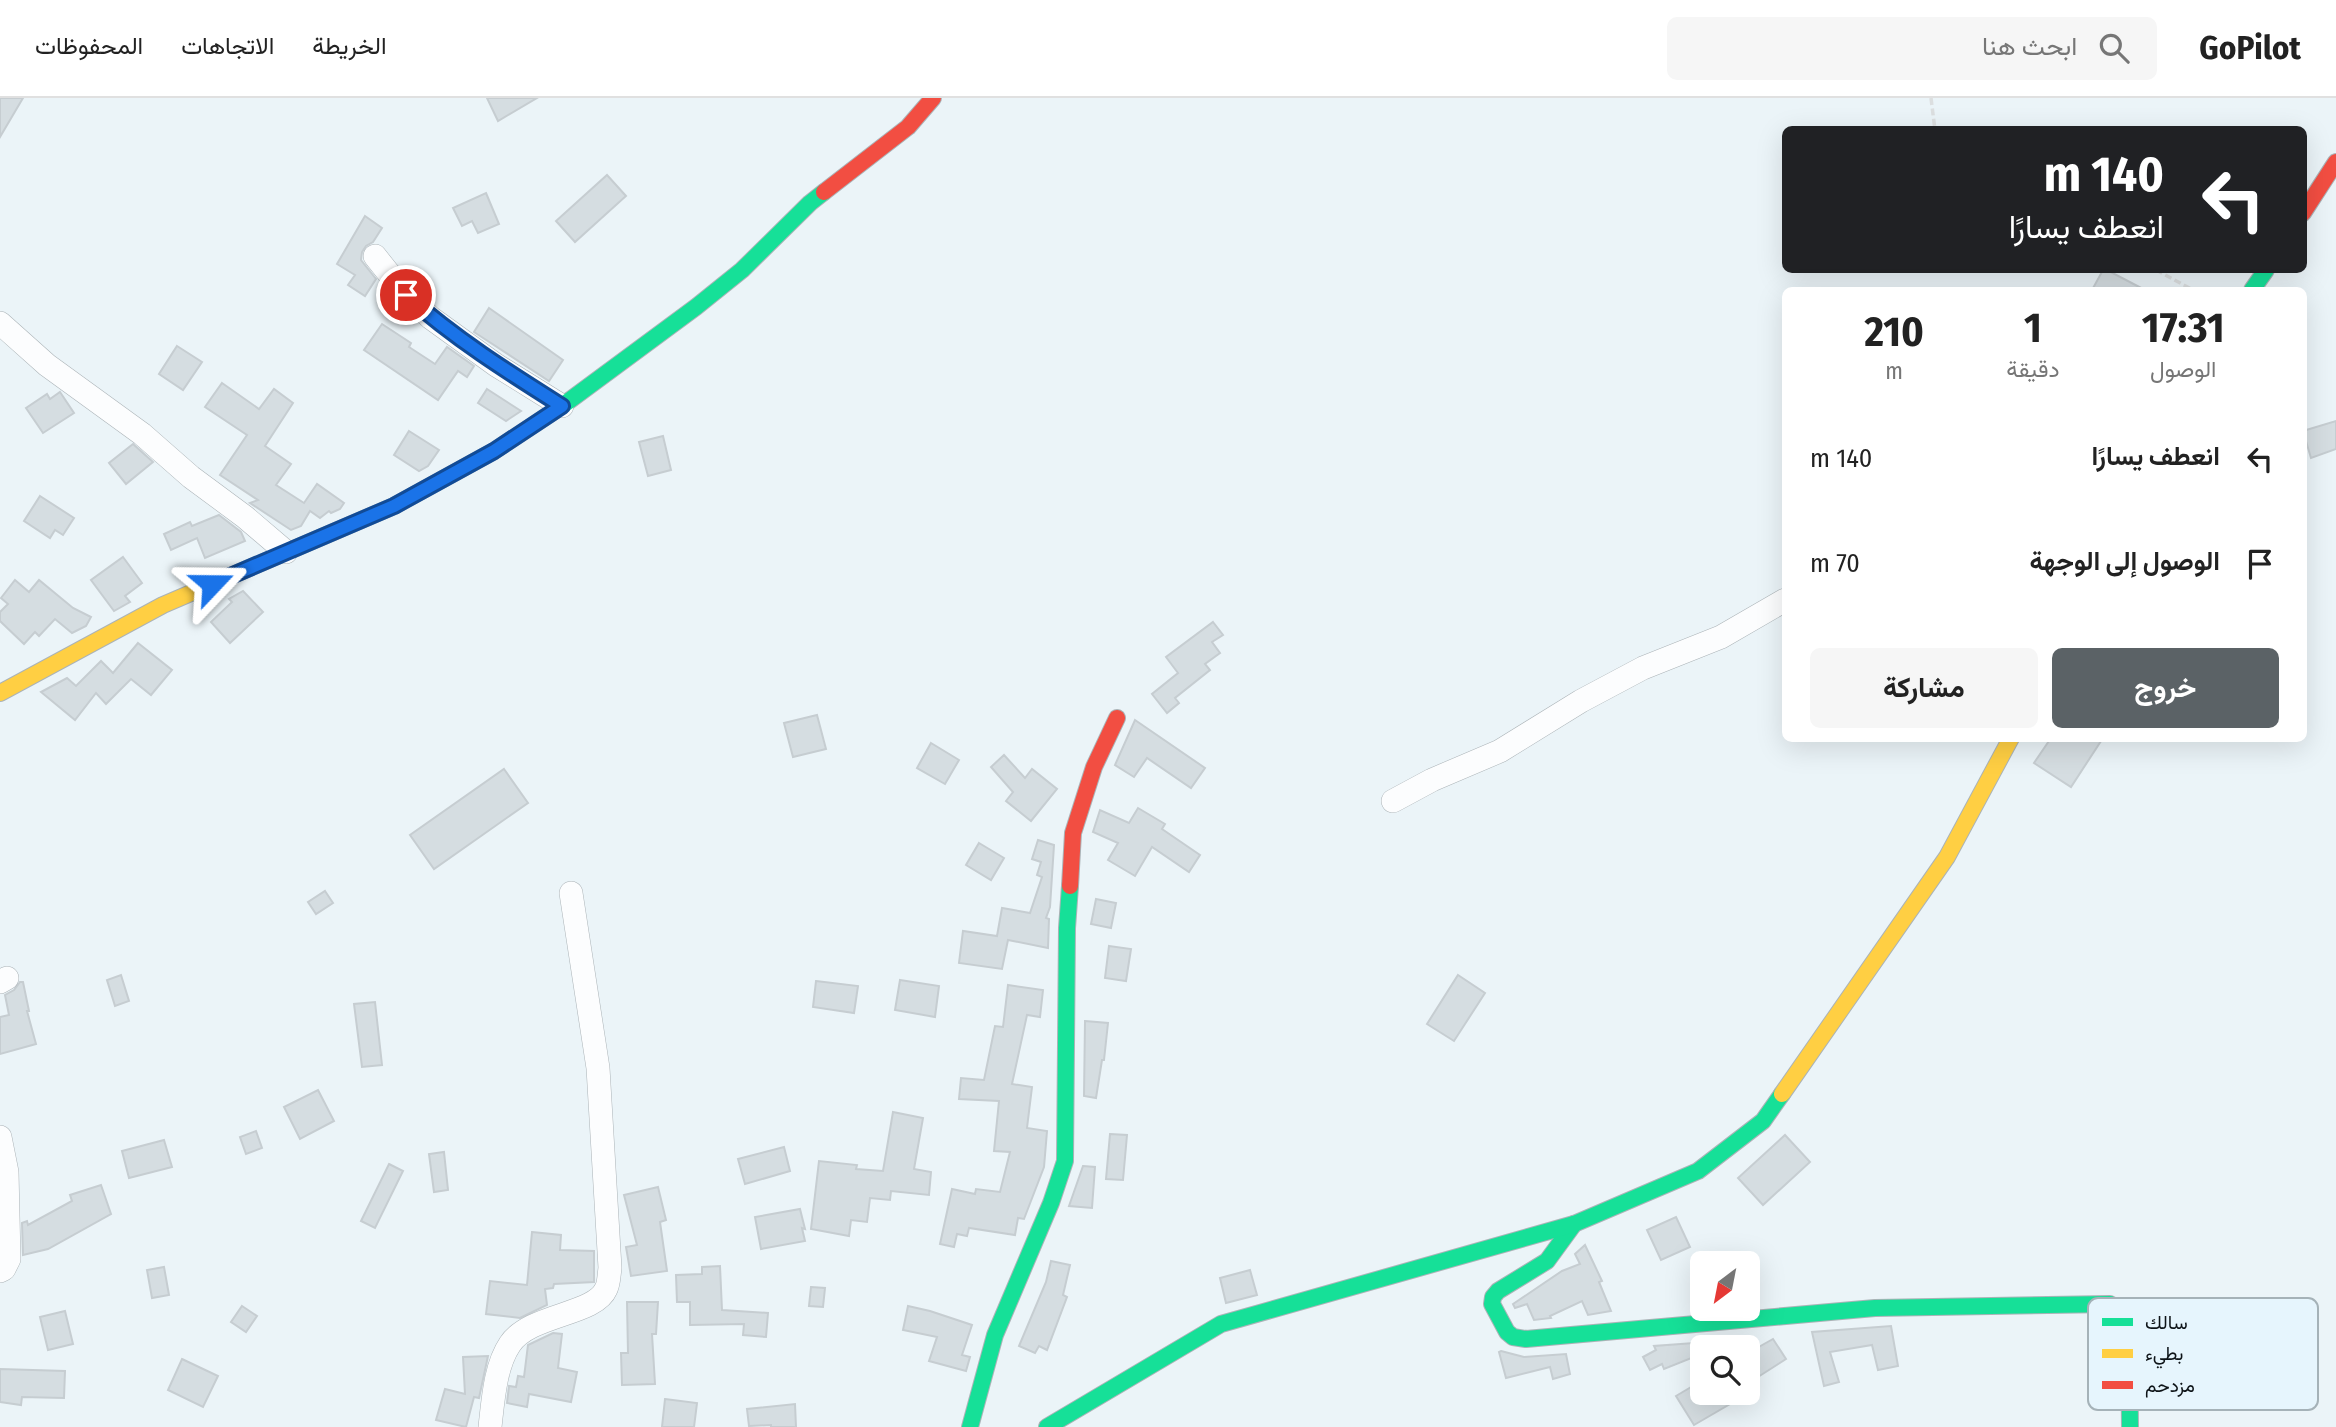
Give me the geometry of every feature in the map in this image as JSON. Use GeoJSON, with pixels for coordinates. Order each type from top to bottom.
{"type":"FeatureCollection","features":[{"type":"Feature","properties":{"kind":"street"},"geometry":{"type":"LineString","coordinates":[[0,693],[163,605],[394,506],[494,451],[562,406],[724,285],[810,203],[908,127],[933,98]]}},
{"type":"Feature","properties":{"kind":"street"},"geometry":{"type":"LineString","coordinates":[[2307,207],[2336,162]]}},
{"type":"Feature","properties":{"kind":"street"},"geometry":{"type":"LineString","coordinates":[[375,256],[406,295],[431,318],[496,365],[562,406]]}},
{"type":"Feature","properties":{"kind":"street"},"geometry":{"type":"LineString","coordinates":[[0,323],[47,365],[142,433],[191,477],[286,552]]}},
{"type":"Feature","properties":{"kind":"street"},"geometry":{"type":"LineString","coordinates":[[1393,801],[1432,780],[1500,751],[1581,701],[1643,668],[1721,637],[1782,602]]}},
{"type":"Feature","properties":{"kind":"street"},"geometry":{"type":"LineString","coordinates":[[970,1427],[995,1335],[1051,1203],[1065,1161],[1067,928],[1073,833],[1094,767],[1116,718]]}},
{"type":"Feature","properties":{"kind":"street"},"geometry":{"type":"LineString","coordinates":[[1047,1427],[1221,1324],[1574,1224],[1698,1171],[1763,1121],[1947,857],[2009,742]]}},
{"type":"Feature","properties":{"kind":"street"},"geometry":{"type":"LineString","coordinates":[[490,1427],[502,1363],[510,1344],[527,1327],[598,1300],[606,1290],[610,1268],[598,1069],[571,893]]}},
{"type":"Feature","properties":{"kind":"street"},"geometry":{"type":"LineString","coordinates":[[0,1137],[7,1172],[9,1259],[0,1271]]}},
{"type":"Feature","properties":{"kind":"street"},"geometry":{"type":"LineString","coordinates":[[1574,1224],[1548,1261],[1498,1291],[1493,1297],[1492,1304],[1513,1338],[1875,1308],[2088,1304]]}},
{"type":"Feature","properties":{"kind":"path"},"geometry":{"type":"LineString","coordinates":[[1931,98],[1934,126]]}},
{"type":"Feature","properties":{"kind":"path"},"geometry":{"type":"LineString","coordinates":[[2162,273],[2187,287]]}},
{"type":"Feature","properties":{"kind":"building"},"geometry":{"type":"Polygon","coordinates":[[[0,98],[23,98],[0,137],[0,98]]]}},
{"type":"Feature","properties":{"kind":"building"},"geometry":{"type":"Polygon","coordinates":[[[487,98],[537,98],[498,121],[487,98]]]}},
{"type":"Feature","properties":{"kind":"building"},"geometry":{"type":"Polygon","coordinates":[[[607,175],[626,196],[575,242],[556,221],[607,175]]]}},
{"type":"Feature","properties":{"kind":"building"},"geometry":{"type":"Polygon","coordinates":[[[486,193],[499,224],[478,233],[472,221],[462,226],[453,208],[486,193]]]}},
{"type":"Feature","properties":{"kind":"building"},"geometry":{"type":"Polygon","coordinates":[[[365,216],[382,228],[362,252],[361,260],[376,279],[365,296],[348,285],[355,275],[337,264],[365,216]]]}},
{"type":"Feature","properties":{"kind":"building"},"geometry":{"type":"Polygon","coordinates":[[[2101,273],[2113,273],[2139,287],[2094,287],[2101,273]]]}},
{"type":"Feature","properties":{"kind":"building"},"geometry":{"type":"Polygon","coordinates":[[[489,308],[563,360],[549,381],[474,332],[489,308]]]}},
{"type":"Feature","properties":{"kind":"building"},"geometry":{"type":"Polygon","coordinates":[[[382,324],[411,343],[409,347],[435,364],[447,347],[474,366],[467,377],[458,371],[438,400],[364,350],[382,324]]]}},
{"type":"Feature","properties":{"kind":"building"},"geometry":{"type":"Polygon","coordinates":[[[177,346],[202,362],[183,390],[159,374],[177,346]]]}},
{"type":"Feature","properties":{"kind":"building"},"geometry":{"type":"Polygon","coordinates":[[[222,383],[259,409],[274,389],[293,403],[265,446],[291,464],[276,485],[304,503],[317,484],[344,503],[340,509],[331,513],[329,511],[320,518],[310,511],[301,526],[291,530],[250,503],[258,500],[220,475],[247,435],[205,407],[222,383]]]}},
{"type":"Feature","properties":{"kind":"building"},"geometry":{"type":"Polygon","coordinates":[[[487,389],[521,411],[506,421],[478,403],[487,389]]]}},
{"type":"Feature","properties":{"kind":"building"},"geometry":{"type":"Polygon","coordinates":[[[60,392],[74,413],[43,433],[26,408],[47,394],[50,399],[60,392]]]}},
{"type":"Feature","properties":{"kind":"building"},"geometry":{"type":"Polygon","coordinates":[[[2336,421],[2336,449],[2311,458],[2307,430],[2336,421]]]}},
{"type":"Feature","properties":{"kind":"building"},"geometry":{"type":"Polygon","coordinates":[[[409,431],[439,450],[428,466],[419,471],[394,455],[409,431]]]}},
{"type":"Feature","properties":{"kind":"building"},"geometry":{"type":"Polygon","coordinates":[[[663,436],[671,470],[648,476],[639,442],[663,436]]]}},
{"type":"Feature","properties":{"kind":"building"},"geometry":{"type":"Polygon","coordinates":[[[133,444],[153,462],[126,484],[109,463],[133,444]]]}},
{"type":"Feature","properties":{"kind":"building"},"geometry":{"type":"Polygon","coordinates":[[[40,496],[74,518],[63,535],[55,530],[50,538],[24,521],[40,496]]]}},
{"type":"Feature","properties":{"kind":"building"},"geometry":{"type":"Polygon","coordinates":[[[219,515],[241,532],[245,541],[205,558],[197,538],[171,550],[164,534],[190,522],[192,526],[219,515]]]}},
{"type":"Feature","properties":{"kind":"building"},"geometry":{"type":"Polygon","coordinates":[[[123,557],[142,583],[125,596],[130,602],[114,611],[91,580],[123,557]]]}},
{"type":"Feature","properties":{"kind":"building"},"geometry":{"type":"Polygon","coordinates":[[[15,580],[29,592],[39,580],[73,608],[91,617],[86,626],[72,633],[55,619],[39,636],[35,632],[24,644],[0,621],[0,612],[8,604],[1,598],[15,580]]]}},
{"type":"Feature","properties":{"kind":"building"},"geometry":{"type":"Polygon","coordinates":[[[243,591],[263,612],[230,643],[211,622],[232,602],[229,599],[243,591]]]}},
{"type":"Feature","properties":{"kind":"building"},"geometry":{"type":"Polygon","coordinates":[[[1213,622],[1223,635],[1212,642],[1220,653],[1205,664],[1210,670],[1175,698],[1179,703],[1167,713],[1152,694],[1178,673],[1166,657],[1213,622]]]}},
{"type":"Feature","properties":{"kind":"building"},"geometry":{"type":"Polygon","coordinates":[[[138,643],[172,670],[151,695],[131,679],[106,704],[96,693],[75,720],[41,692],[67,678],[76,686],[101,661],[113,673],[138,643]]]}},
{"type":"Feature","properties":{"kind":"building"},"geometry":{"type":"Polygon","coordinates":[[[817,715],[826,749],[793,757],[784,723],[817,715]]]}},
{"type":"Feature","properties":{"kind":"building"},"geometry":{"type":"Polygon","coordinates":[[[1135,720],[1205,768],[1191,788],[1147,758],[1134,777],[1115,765],[1135,720]]]}},
{"type":"Feature","properties":{"kind":"building"},"geometry":{"type":"Polygon","coordinates":[[[2048,742],[2100,742],[2071,787],[2034,763],[2048,742]]]}},
{"type":"Feature","properties":{"kind":"building"},"geometry":{"type":"Polygon","coordinates":[[[931,743],[959,760],[945,784],[917,768],[931,743]]]}},
{"type":"Feature","properties":{"kind":"building"},"geometry":{"type":"Polygon","coordinates":[[[1004,755],[1025,778],[1032,769],[1057,789],[1031,821],[1006,801],[1013,792],[991,767],[1004,755]]]}},
{"type":"Feature","properties":{"kind":"building"},"geometry":{"type":"Polygon","coordinates":[[[504,769],[528,803],[434,869],[410,835],[504,769]]]}},
{"type":"Feature","properties":{"kind":"building"},"geometry":{"type":"Polygon","coordinates":[[[1138,808],[1165,824],[1162,829],[1200,855],[1189,872],[1152,847],[1135,876],[1108,860],[1118,843],[1093,832],[1100,810],[1129,823],[1138,808]]]}},
{"type":"Feature","properties":{"kind":"building"},"geometry":{"type":"Polygon","coordinates":[[[1038,840],[1054,845],[1050,907],[1046,918],[1049,919],[1048,948],[1008,940],[1002,969],[959,963],[963,931],[997,936],[1002,908],[1030,913],[1042,877],[1037,875],[1041,862],[1032,859],[1038,840]]]}},
{"type":"Feature","properties":{"kind":"building"},"geometry":{"type":"Polygon","coordinates":[[[979,843],[1004,858],[991,880],[966,865],[979,843]]]}},
{"type":"Feature","properties":{"kind":"building"},"geometry":{"type":"Polygon","coordinates":[[[325,891],[333,903],[316,914],[308,902],[325,891]]]}},
{"type":"Feature","properties":{"kind":"building"},"geometry":{"type":"Polygon","coordinates":[[[1096,899],[1116,903],[1111,928],[1091,924],[1096,899]]]}},
{"type":"Feature","properties":{"kind":"building"},"geometry":{"type":"Polygon","coordinates":[[[1109,946],[1131,949],[1126,981],[1105,978],[1109,946]]]}},
{"type":"Feature","properties":{"kind":"building"},"geometry":{"type":"Polygon","coordinates":[[[121,975],[129,1001],[115,1006],[107,980],[121,975]]]}},
{"type":"Feature","properties":{"kind":"building"},"geometry":{"type":"Polygon","coordinates":[[[1458,975],[1485,993],[1454,1041],[1427,1024],[1458,975]]]}},
{"type":"Feature","properties":{"kind":"building"},"geometry":{"type":"Polygon","coordinates":[[[900,980],[939,986],[935,1017],[895,1010],[900,980]]]}},
{"type":"Feature","properties":{"kind":"building"},"geometry":{"type":"Polygon","coordinates":[[[816,981],[858,986],[854,1013],[813,1007],[816,981]]]}},
{"type":"Feature","properties":{"kind":"building"},"geometry":{"type":"Polygon","coordinates":[[[23,982],[36,1044],[0,1054],[0,1017],[9,1015],[5,995],[14,990],[23,982]]]}},
{"type":"Feature","properties":{"kind":"building"},"geometry":{"type":"Polygon","coordinates":[[[1008,985],[1043,990],[1040,1017],[1027,1015],[1012,1084],[1032,1087],[1027,1128],[1047,1131],[1044,1167],[1024,1219],[1018,1218],[1015,1235],[969,1228],[967,1236],[957,1234],[954,1247],[940,1244],[952,1189],[975,1194],[976,1189],[1000,1192],[1010,1152],[994,1151],[999,1101],[959,1099],[961,1078],[984,1080],[995,1026],[1003,1027],[1008,985]]]}},
{"type":"Feature","properties":{"kind":"building"},"geometry":{"type":"Polygon","coordinates":[[[375,1002],[382,1065],[362,1067],[354,1004],[375,1002]]]}},
{"type":"Feature","properties":{"kind":"building"},"geometry":{"type":"Polygon","coordinates":[[[1085,1021],[1108,1023],[1096,1098],[1084,1096],[1085,1021]]]}},
{"type":"Feature","properties":{"kind":"building"},"geometry":{"type":"Polygon","coordinates":[[[318,1090],[334,1121],[300,1139],[284,1107],[318,1090]]]}},
{"type":"Feature","properties":{"kind":"building"},"geometry":{"type":"Polygon","coordinates":[[[893,1112],[923,1118],[914,1169],[931,1172],[929,1195],[891,1191],[890,1200],[870,1198],[867,1222],[851,1220],[849,1236],[811,1229],[819,1161],[857,1165],[856,1169],[883,1171],[893,1112]]]}},
{"type":"Feature","properties":{"kind":"building"},"geometry":{"type":"Polygon","coordinates":[[[256,1131],[262,1148],[246,1154],[240,1137],[256,1131]]]}},
{"type":"Feature","properties":{"kind":"building"},"geometry":{"type":"Polygon","coordinates":[[[1110,1134],[1127,1135],[1123,1180],[1106,1179],[1110,1134]]]}},
{"type":"Feature","properties":{"kind":"building"},"geometry":{"type":"Polygon","coordinates":[[[1785,1135],[1810,1162],[1763,1205],[1738,1178],[1785,1135]]]}},
{"type":"Feature","properties":{"kind":"building"},"geometry":{"type":"Polygon","coordinates":[[[164,1140],[172,1167],[129,1178],[122,1151],[164,1140]]]}},
{"type":"Feature","properties":{"kind":"building"},"geometry":{"type":"Polygon","coordinates":[[[784,1147],[790,1171],[745,1184],[738,1159],[784,1147]]]}},
{"type":"Feature","properties":{"kind":"building"},"geometry":{"type":"Polygon","coordinates":[[[444,1152],[448,1190],[434,1192],[429,1154],[444,1152]]]}},
{"type":"Feature","properties":{"kind":"building"},"geometry":{"type":"Polygon","coordinates":[[[389,1164],[403,1171],[375,1228],[361,1221],[389,1164]]]}},
{"type":"Feature","properties":{"kind":"building"},"geometry":{"type":"Polygon","coordinates":[[[1083,1166],[1095,1167],[1092,1208],[1069,1206],[1083,1166]]]}},
{"type":"Feature","properties":{"kind":"building"},"geometry":{"type":"Polygon","coordinates":[[[101,1185],[111,1214],[48,1249],[23,1255],[22,1223],[27,1221],[28,1225],[72,1201],[70,1195],[101,1185]]]}},
{"type":"Feature","properties":{"kind":"building"},"geometry":{"type":"Polygon","coordinates":[[[658,1187],[666,1220],[660,1222],[667,1271],[631,1276],[626,1247],[637,1245],[624,1195],[658,1187]]]}},
{"type":"Feature","properties":{"kind":"building"},"geometry":{"type":"Polygon","coordinates":[[[800,1209],[805,1241],[761,1249],[755,1217],[800,1209]]]}},
{"type":"Feature","properties":{"kind":"building"},"geometry":{"type":"Polygon","coordinates":[[[1676,1217],[1690,1247],[1661,1260],[1647,1230],[1676,1217]]]}},
{"type":"Feature","properties":{"kind":"building"},"geometry":{"type":"Polygon","coordinates":[[[532,1232],[561,1235],[560,1250],[594,1251],[594,1282],[554,1284],[553,1288],[545,1289],[547,1305],[520,1318],[486,1314],[490,1281],[527,1285],[532,1232]]]}},
{"type":"Feature","properties":{"kind":"building"},"geometry":{"type":"Polygon","coordinates":[[[1585,1245],[1602,1281],[1599,1282],[1611,1311],[1588,1315],[1582,1301],[1550,1316],[1551,1318],[1534,1320],[1527,1304],[1515,1308],[1513,1304],[1562,1271],[1580,1264],[1575,1254],[1585,1245]]]}},
{"type":"Feature","properties":{"kind":"building"},"geometry":{"type":"Polygon","coordinates":[[[1051,1261],[1070,1265],[1063,1295],[1067,1297],[1047,1350],[1039,1346],[1035,1353],[1019,1346],[1046,1282],[1051,1261]]]}},
{"type":"Feature","properties":{"kind":"building"},"geometry":{"type":"Polygon","coordinates":[[[720,1266],[722,1310],[768,1313],[766,1337],[743,1335],[744,1324],[690,1325],[690,1302],[677,1302],[676,1275],[702,1274],[702,1267],[720,1266]]]}},
{"type":"Feature","properties":{"kind":"building"},"geometry":{"type":"Polygon","coordinates":[[[164,1267],[169,1295],[152,1298],[147,1270],[164,1267]]]}},
{"type":"Feature","properties":{"kind":"building"},"geometry":{"type":"Polygon","coordinates":[[[1250,1270],[1257,1295],[1226,1303],[1220,1278],[1250,1270]]]}},
{"type":"Feature","properties":{"kind":"building"},"geometry":{"type":"Polygon","coordinates":[[[811,1287],[825,1288],[823,1307],[809,1306],[811,1287]]]}},
{"type":"Feature","properties":{"kind":"building"},"geometry":{"type":"Polygon","coordinates":[[[627,1302],[658,1302],[656,1334],[652,1334],[655,1384],[622,1385],[621,1353],[628,1353],[627,1302]]]}},
{"type":"Feature","properties":{"kind":"building"},"geometry":{"type":"Polygon","coordinates":[[[242,1306],[257,1316],[246,1332],[231,1322],[242,1306]]]}},
{"type":"Feature","properties":{"kind":"building"},"geometry":{"type":"Polygon","coordinates":[[[908,1306],[972,1325],[962,1355],[970,1357],[966,1371],[929,1361],[937,1337],[903,1330],[908,1306]]]}},
{"type":"Feature","properties":{"kind":"building"},"geometry":{"type":"Polygon","coordinates":[[[65,1311],[73,1344],[48,1350],[40,1317],[65,1311]]]}},
{"type":"Feature","properties":{"kind":"building"},"geometry":{"type":"Polygon","coordinates":[[[1891,1326],[1898,1366],[1878,1370],[1872,1345],[1830,1352],[1839,1382],[1824,1386],[1812,1332],[1891,1326]]]}},
{"type":"Feature","properties":{"kind":"building"},"geometry":{"type":"Polygon","coordinates":[[[553,1333],[562,1334],[558,1368],[577,1372],[571,1402],[529,1394],[527,1407],[507,1403],[509,1386],[516,1387],[518,1376],[524,1377],[528,1345],[553,1333]]]}},
{"type":"Feature","properties":{"kind":"building"},"geometry":{"type":"Polygon","coordinates":[[[1773,1339],[1786,1359],[1760,1376],[1760,1346],[1773,1339]]]}},
{"type":"Feature","properties":{"kind":"building"},"geometry":{"type":"Polygon","coordinates":[[[1690,1343],[1690,1359],[1664,1369],[1662,1364],[1650,1370],[1643,1357],[1656,1350],[1654,1346],[1690,1343]]]}},
{"type":"Feature","properties":{"kind":"building"},"geometry":{"type":"Polygon","coordinates":[[[1499,1352],[1524,1357],[1566,1354],[1570,1374],[1553,1379],[1550,1367],[1506,1378],[1499,1352]]]}},
{"type":"Feature","properties":{"kind":"building"},"geometry":{"type":"Polygon","coordinates":[[[488,1356],[479,1398],[474,1397],[466,1427],[436,1420],[445,1389],[465,1394],[463,1357],[488,1356]]]}},
{"type":"Feature","properties":{"kind":"building"},"geometry":{"type":"Polygon","coordinates":[[[182,1359],[218,1376],[203,1407],[168,1390],[182,1359]]]}},
{"type":"Feature","properties":{"kind":"building"},"geometry":{"type":"Polygon","coordinates":[[[0,1369],[65,1371],[64,1398],[22,1397],[21,1405],[0,1402],[0,1369]]]}},
{"type":"Feature","properties":{"kind":"building"},"geometry":{"type":"Polygon","coordinates":[[[1690,1388],[1690,1405],[1728,1405],[1694,1425],[1676,1396],[1690,1388]]]}},
{"type":"Feature","properties":{"kind":"building"},"geometry":{"type":"Polygon","coordinates":[[[665,1399],[697,1403],[694,1427],[662,1427],[665,1399]]]}},
{"type":"Feature","properties":{"kind":"building"},"geometry":{"type":"Polygon","coordinates":[[[795,1404],[796,1427],[749,1426],[747,1409],[795,1404]]]}},
{"type":"Feature","properties":{"kind":"traffic: fast"},"geometry":{"type":"LineString","coordinates":[[191,593],[394,506],[494,451],[562,406],[696,307],[742,270],[824,192]]}},
{"type":"Feature","properties":{"kind":"traffic: fast"},"geometry":{"type":"LineString","coordinates":[[2254,287],[2264,273]]}},
{"type":"Feature","properties":{"kind":"traffic: fast"},"geometry":{"type":"LineString","coordinates":[[970,1427],[995,1335],[1051,1203],[1065,1161],[1067,928],[1070,886]]}},
{"type":"Feature","properties":{"kind":"traffic: fast"},"geometry":{"type":"LineString","coordinates":[[1047,1427],[1221,1324],[1574,1224],[1698,1171],[1763,1121],[1782,1094]]}},
{"type":"Feature","properties":{"kind":"traffic: fast"},"geometry":{"type":"LineString","coordinates":[[1574,1224],[1547,1261],[1498,1291],[1493,1297],[1492,1304],[1507,1332],[1513,1337],[1526,1339],[1875,1308],[2088,1304]]}},
{"type":"Feature","properties":{"kind":"traffic: fast"},"geometry":{"type":"LineString","coordinates":[[2130,1410],[2130,1427]]}},
{"type":"Feature","properties":{"kind":"traffic: slow"},"geometry":{"type":"LineString","coordinates":[[0,693],[163,605],[191,593]]}},
{"type":"Feature","properties":{"kind":"traffic: slow"},"geometry":{"type":"LineString","coordinates":[[1782,1094],[1947,857],[2009,742]]}},
{"type":"Feature","properties":{"kind":"traffic: jam"},"geometry":{"type":"LineString","coordinates":[[824,192],[908,127],[933,98]]}},
{"type":"Feature","properties":{"kind":"traffic: jam"},"geometry":{"type":"LineString","coordinates":[[2307,207],[2336,162]]}},
{"type":"Feature","properties":{"kind":"traffic: jam"},"geometry":{"type":"LineString","coordinates":[[1070,886],[1073,833],[1094,767],[1117,718]]}},
{"type":"Feature","properties":{"kind":"route"},"geometry":{"type":"LineString","coordinates":[[212,584],[394,506],[494,451],[562,406],[496,365],[431,318],[406,295]]}}]}
